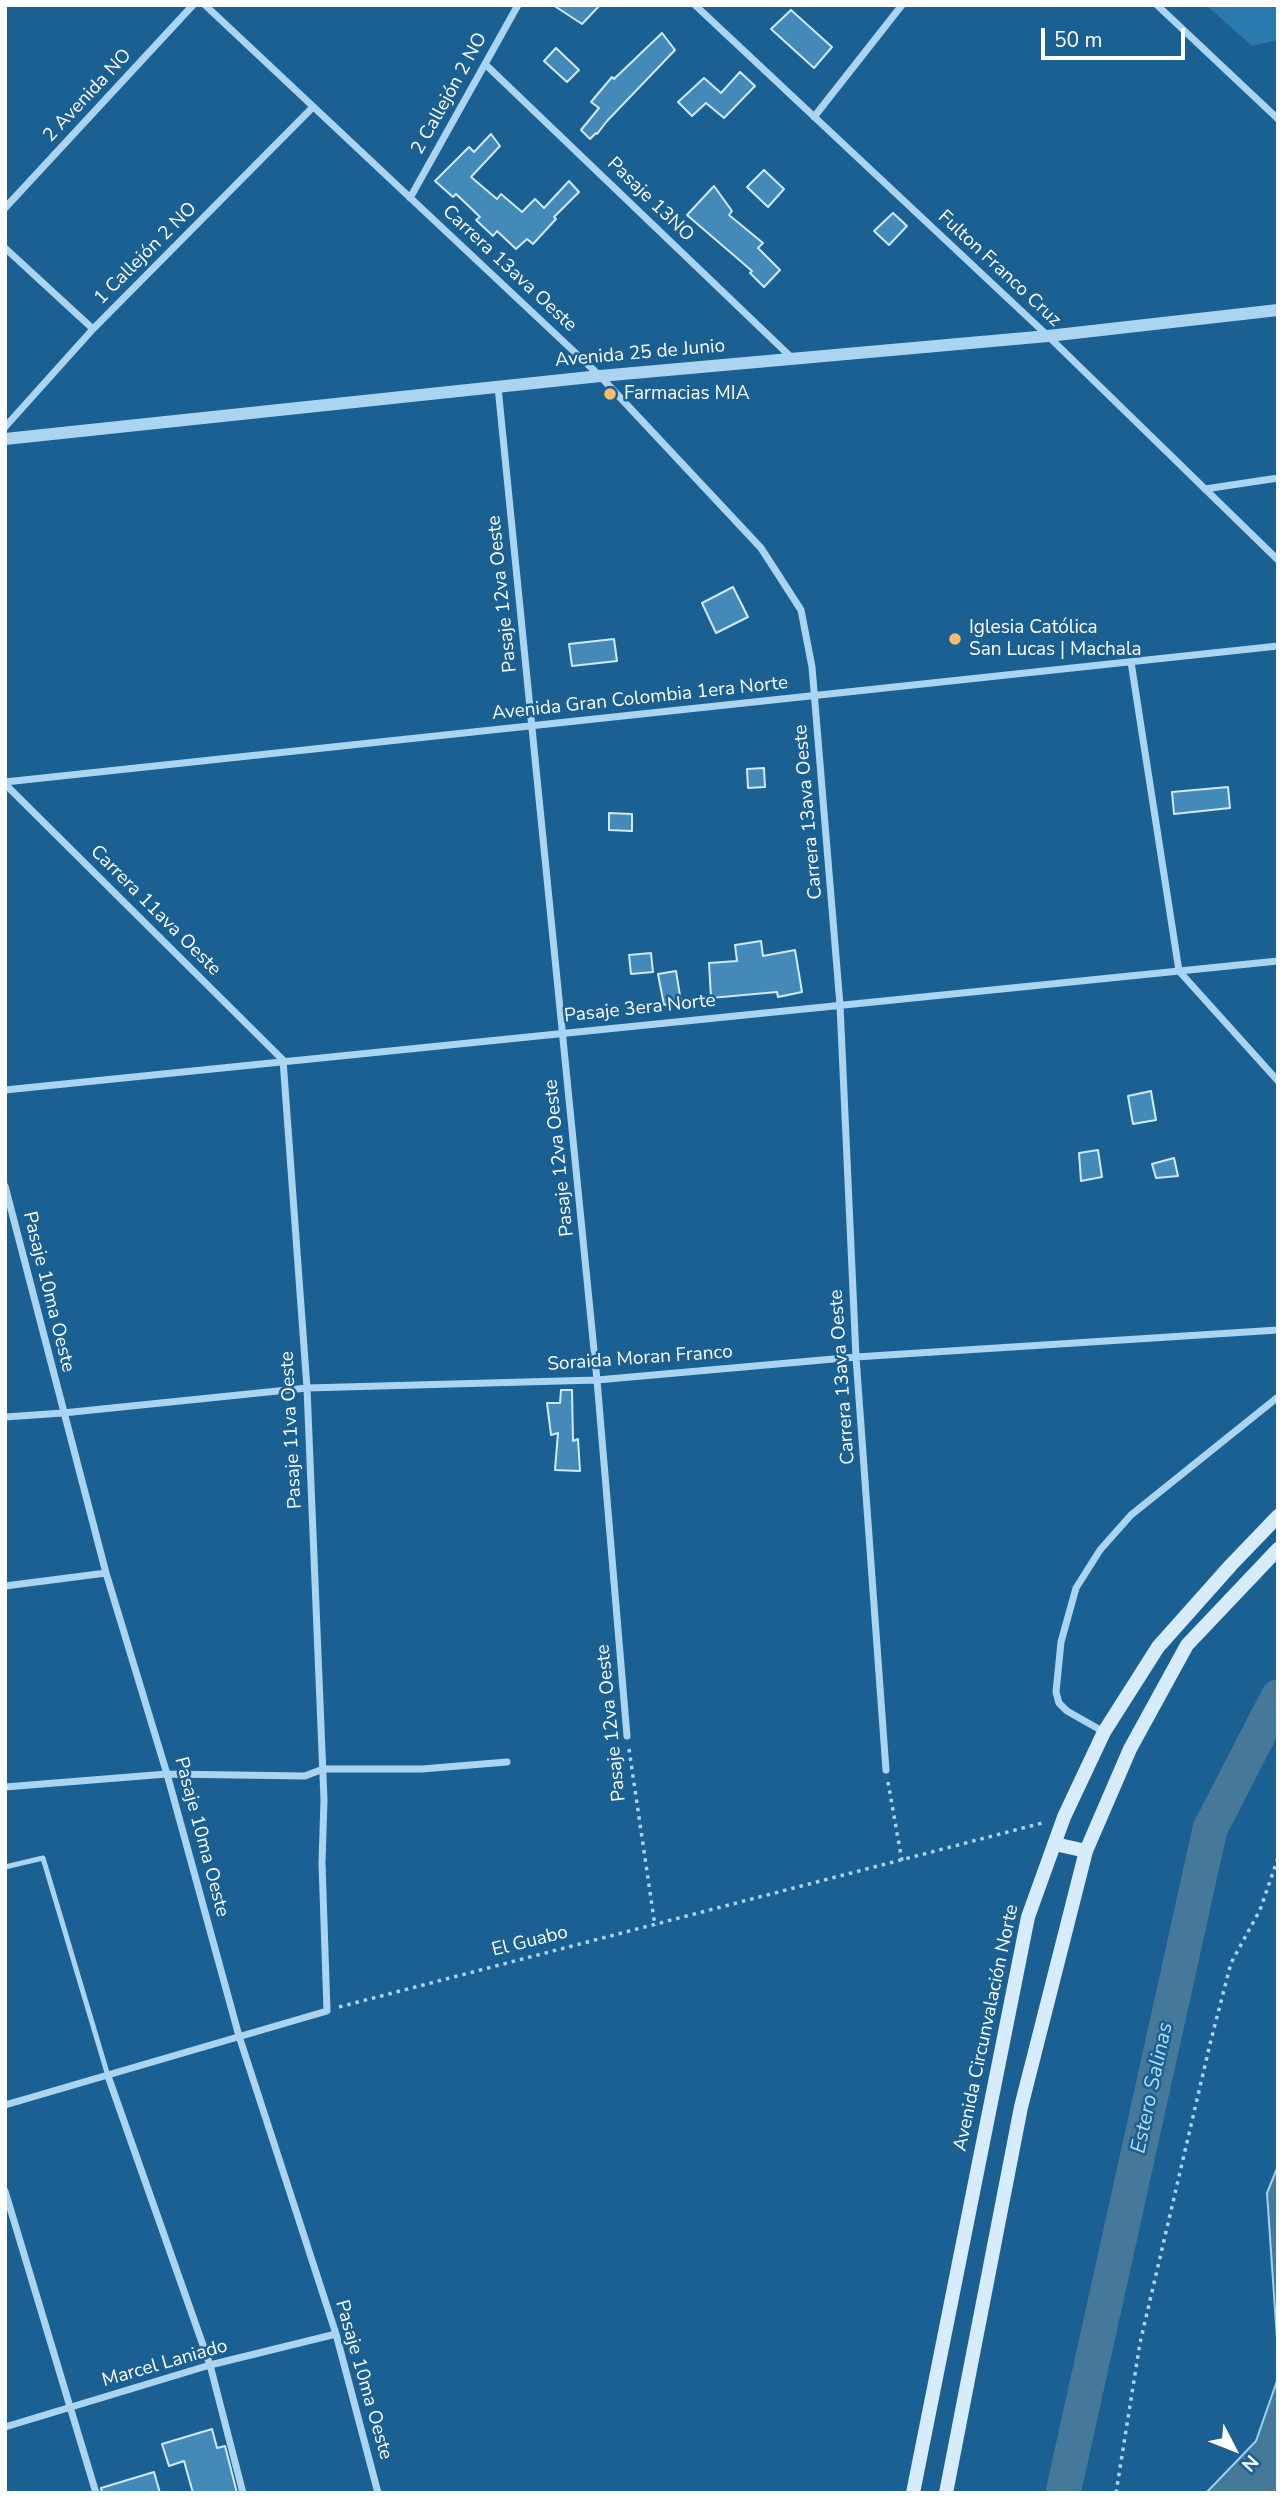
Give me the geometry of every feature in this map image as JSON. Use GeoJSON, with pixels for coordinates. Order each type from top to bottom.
{"type":"FeatureCollection","features":[{"type":"Feature","properties":{"kind":"main road","name":"Avenida Circunvalación Norte"},"geometry":{"type":"LineString","coordinates":[[913,2493],[1028,1917],[1064,1817],[1104,1732],[1158,1647],[1278,1516]]}},
{"type":"Feature","properties":{"kind":"main road"},"geometry":{"type":"LineString","coordinates":[[946,2493],[1021,2107],[1086,1851],[1130,1749],[1187,1644],[1278,1549]]}},
{"type":"Feature","properties":{"kind":"main road"},"geometry":{"type":"LineString","coordinates":[[1055,1844],[1086,1851]]}},
{"type":"Feature","properties":{"kind":"street","name":"2 Avenida NO"},"geometry":{"type":"LineString","coordinates":[[5,208],[193,5]]}},
{"type":"Feature","properties":{"kind":"street","name":"Carrera 13ava Oeste"},"geometry":{"type":"LineString","coordinates":[[205,5],[600,376],[761,548],[801,610],[815,696],[840,1004],[856,1357],[886,1770]]}},
{"type":"Feature","properties":{"kind":"street","name":"2 Callejón 2 NO"},"geometry":{"type":"LineString","coordinates":[[410,198],[518,5]]}},
{"type":"Feature","properties":{"kind":"street","name":"Fulton Franco Cruz"},"geometry":{"type":"LineString","coordinates":[[695,5],[1048,336],[1278,560]]}},
{"type":"Feature","properties":{"kind":"street"},"geometry":{"type":"LineString","coordinates":[[814,117],[902,5]]}},
{"type":"Feature","properties":{"kind":"street"},"geometry":{"type":"LineString","coordinates":[[1157,5],[1278,119]]}},
{"type":"Feature","properties":{"kind":"street","name":"Pasaje 13NO"},"geometry":{"type":"LineString","coordinates":[[485,64],[793,359]]}},
{"type":"Feature","properties":{"kind":"street","name":"1 Callejón 2 NO"},"geometry":{"type":"LineString","coordinates":[[5,428],[93,329],[313,107]]}},
{"type":"Feature","properties":{"kind":"street"},"geometry":{"type":"LineString","coordinates":[[5,248],[93,329]]}},
{"type":"Feature","properties":{"kind":"street","name":"Avenida 25 de Junio"},"geometry":{"type":"LineString","coordinates":[[5,439],[600,376],[1048,336],[1278,310]]}},
{"type":"Feature","properties":{"kind":"street","name":"Pasaje 12va Oeste"},"geometry":{"type":"LineString","coordinates":[[498,387],[564,1032],[627,1736]]}},
{"type":"Feature","properties":{"kind":"street"},"geometry":{"type":"LineString","coordinates":[[1205,489],[1278,478]]}},
{"type":"Feature","properties":{"kind":"street","name":"Avenida Gran Colombia 1era Norte"},"geometry":{"type":"LineString","coordinates":[[5,783],[1278,646]]}},
{"type":"Feature","properties":{"kind":"street"},"geometry":{"type":"LineString","coordinates":[[1132,662],[1179,971],[1278,1081]]}},
{"type":"Feature","properties":{"kind":"street","name":"Carrera 11ava Oeste"},"geometry":{"type":"LineString","coordinates":[[5,783],[283,1060]]}},
{"type":"Feature","properties":{"kind":"street","name":"Pasaje 3era Norte"},"geometry":{"type":"LineString","coordinates":[[5,1090],[1278,961]]}},
{"type":"Feature","properties":{"kind":"street","name":"Pasaje 11va Oeste"},"geometry":{"type":"LineString","coordinates":[[283,1060],[307,1388],[324,1800],[322,1863],[327,2011]]}},
{"type":"Feature","properties":{"kind":"street","name":"Pasaje 10ma Oeste"},"geometry":{"type":"LineString","coordinates":[[5,1186],[106,1573],[167,1774],[239,2036],[336,2334],[378,2493]]}},
{"type":"Feature","properties":{"kind":"street","name":"Soraida Moran Franco"},"geometry":{"type":"LineString","coordinates":[[5,1417],[307,1388],[597,1380],[856,1357],[1278,1330]]}},
{"type":"Feature","properties":{"kind":"street"},"geometry":{"type":"LineString","coordinates":[[1104,1732],[1067,1711],[1059,1703],[1056,1692],[1062,1642],[1076,1588],[1100,1550],[1132,1515],[1278,1396]]}},
{"type":"Feature","properties":{"kind":"street"},"geometry":{"type":"LineString","coordinates":[[5,1586],[106,1573]]}},
{"type":"Feature","properties":{"kind":"street"},"geometry":{"type":"LineString","coordinates":[[5,1787],[167,1774],[305,1776],[323,1769],[422,1769],[507,1762]]}},
{"type":"Feature","properties":{"kind":"street"},"geometry":{"type":"LineString","coordinates":[[5,2105],[327,2011]]}},
{"type":"Feature","properties":{"kind":"street"},"geometry":{"type":"LineString","coordinates":[[108,2076],[210,2365],[243,2493]]}},
{"type":"Feature","properties":{"kind":"street"},"geometry":{"type":"LineString","coordinates":[[5,2192],[96,2493]]}},
{"type":"Feature","properties":{"kind":"street","name":"Marcel Laniado"},"geometry":{"type":"LineString","coordinates":[[5,2427],[210,2365],[336,2334]]}},
{"type":"Feature","properties":{"kind":"lane"},"geometry":{"type":"LineString","coordinates":[[5,1867],[43,1858],[108,2076]]}},
{"type":"Feature","properties":{"kind":"path","name":"Pasaje 12va Oeste"},"geometry":{"type":"LineString","coordinates":[[627,1736],[654,1926]]}},
{"type":"Feature","properties":{"kind":"path"},"geometry":{"type":"LineString","coordinates":[[886,1770],[902,1861]]}},
{"type":"Feature","properties":{"kind":"path","name":"El Guabo"},"geometry":{"type":"LineString","coordinates":[[327,2011],[1064,1817]]}},
{"type":"Feature","properties":{"kind":"path"},"geometry":{"type":"LineString","coordinates":[[1116,2493],[1140,2343],[1210,2044],[1231,1963],[1260,1910],[1278,1858]]}},
{"type":"Feature","properties":{"kind":"shaded area"},"geometry":{"type":"Polygon","coordinates":[[[1206,5],[1278,5],[1278,40],[1252,46],[1206,5]]]}},
{"type":"Feature","properties":{"kind":"shaded area"},"geometry":{"type":"Polygon","coordinates":[[[1278,2166],[1278,2354],[1267,2193],[1278,2166]]]}},
{"type":"Feature","properties":{"kind":"shaded area"},"geometry":{"type":"Polygon","coordinates":[[[1278,2378],[1278,2493],[1206,2493],[1256,2441],[1278,2378]]]}},
{"type":"Feature","properties":{"kind":"building"},"geometry":{"type":"Polygon","coordinates":[[[553,5],[600,5],[582,24],[553,5]]]}},
{"type":"Feature","properties":{"kind":"building"},"geometry":{"type":"Polygon","coordinates":[[[791,10],[832,47],[814,68],[771,29],[791,10]]]}},
{"type":"Feature","properties":{"kind":"building"},"geometry":{"type":"Polygon","coordinates":[[[662,33],[675,50],[590,139],[581,130],[599,108],[591,102],[612,77],[614,79],[662,33]]]}},
{"type":"Feature","properties":{"kind":"building"},"geometry":{"type":"Polygon","coordinates":[[[556,48],[579,70],[567,82],[544,61],[556,48]]]}},
{"type":"Feature","properties":{"kind":"building"},"geometry":{"type":"Polygon","coordinates":[[[740,72],[755,86],[724,118],[706,103],[692,116],[678,102],[704,78],[721,93],[740,72]]]}},
{"type":"Feature","properties":{"kind":"building"},"geometry":{"type":"Polygon","coordinates":[[[491,134],[500,146],[471,177],[497,199],[501,194],[522,212],[535,199],[544,208],[569,181],[579,192],[554,217],[556,219],[533,244],[527,239],[516,249],[497,231],[493,236],[476,220],[480,217],[456,194],[453,197],[435,181],[469,147],[474,152],[491,134]]]}},
{"type":"Feature","properties":{"kind":"building"},"geometry":{"type":"Polygon","coordinates":[[[764,170],[784,189],[768,207],[747,187],[764,170]]]}},
{"type":"Feature","properties":{"kind":"building"},"geometry":{"type":"Polygon","coordinates":[[[714,186],[732,211],[729,215],[763,243],[758,248],[780,270],[764,287],[750,273],[752,271],[687,215],[714,186]]]}},
{"type":"Feature","properties":{"kind":"building"},"geometry":{"type":"Polygon","coordinates":[[[893,213],[907,226],[889,245],[874,231],[893,213]]]}},
{"type":"Feature","properties":{"kind":"building"},"geometry":{"type":"Polygon","coordinates":[[[733,587],[748,617],[716,633],[702,603],[733,587]]]}},
{"type":"Feature","properties":{"kind":"building"},"geometry":{"type":"Polygon","coordinates":[[[614,639],[617,661],[572,666],[569,644],[614,639]]]}},
{"type":"Feature","properties":{"kind":"building"},"geometry":{"type":"Polygon","coordinates":[[[764,768],[765,787],[748,788],[747,769],[764,768]]]}},
{"type":"Feature","properties":{"kind":"building"},"geometry":{"type":"Polygon","coordinates":[[[1228,787],[1230,808],[1174,814],[1172,792],[1228,787]]]}},
{"type":"Feature","properties":{"kind":"building"},"geometry":{"type":"Polygon","coordinates":[[[609,813],[632,814],[632,831],[609,830],[609,813]]]}},
{"type":"Feature","properties":{"kind":"building"},"geometry":{"type":"Polygon","coordinates":[[[761,941],[763,956],[795,950],[802,992],[778,997],[777,992],[711,998],[709,963],[737,961],[735,945],[761,941]]]}},
{"type":"Feature","properties":{"kind":"building"},"geometry":{"type":"Polygon","coordinates":[[[651,953],[653,972],[631,974],[629,955],[651,953]]]}},
{"type":"Feature","properties":{"kind":"building"},"geometry":{"type":"Polygon","coordinates":[[[676,971],[681,1002],[664,1005],[658,974],[676,971]]]}},
{"type":"Feature","properties":{"kind":"building"},"geometry":{"type":"Polygon","coordinates":[[[1151,1091],[1156,1120],[1133,1124],[1128,1096],[1151,1091]]]}},
{"type":"Feature","properties":{"kind":"building"},"geometry":{"type":"Polygon","coordinates":[[[1098,1150],[1102,1177],[1081,1181],[1079,1153],[1098,1150]]]}},
{"type":"Feature","properties":{"kind":"building"},"geometry":{"type":"Polygon","coordinates":[[[1174,1158],[1178,1176],[1156,1178],[1152,1164],[1174,1158]]]}},
{"type":"Feature","properties":{"kind":"building"},"geometry":{"type":"Polygon","coordinates":[[[561,1390],[572,1390],[573,1441],[578,1439],[580,1471],[555,1470],[558,1433],[551,1435],[547,1403],[560,1403],[561,1390]]]}},
{"type":"Feature","properties":{"kind":"building"},"geometry":{"type":"Polygon","coordinates":[[[212,2429],[217,2448],[225,2446],[237,2493],[193,2493],[184,2461],[169,2466],[162,2444],[212,2429]]]}},
{"type":"Feature","properties":{"kind":"building"},"geometry":{"type":"Polygon","coordinates":[[[154,2472],[160,2493],[102,2493],[101,2488],[154,2472]]]}},
{"type":"Feature","properties":{"kind":"waterway","name":"Estero Salinas"},"geometry":{"type":"LineString","coordinates":[[1063,2493],[1210,1829],[1278,1697]]}},
{"type":"Feature","properties":{"kind":"place","name":"Farmacias MIA"},"geometry":{"type":"Point","coordinates":[610,394]}},
{"type":"Feature","properties":{"kind":"place","name":"Iglesia Católica San Lucas | Machala"},"geometry":{"type":"Point","coordinates":[955,639]}}]}
